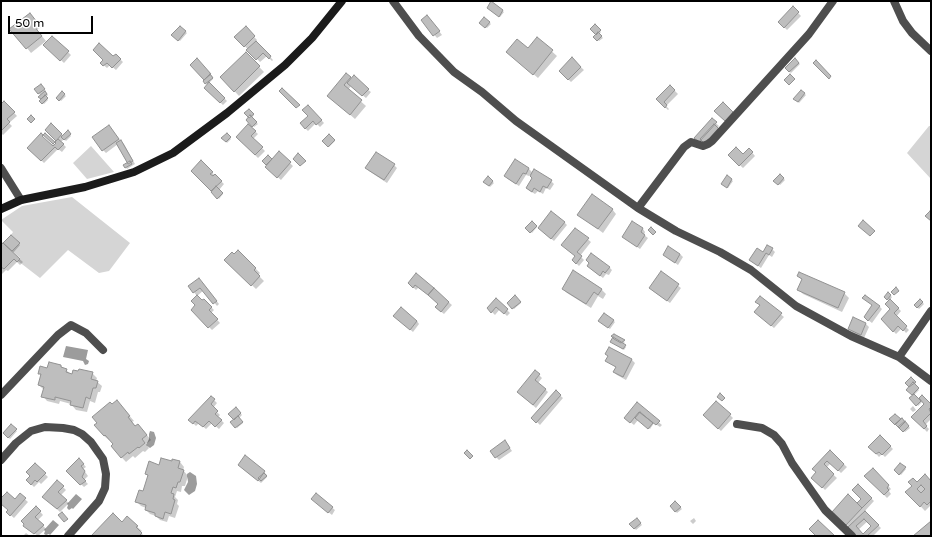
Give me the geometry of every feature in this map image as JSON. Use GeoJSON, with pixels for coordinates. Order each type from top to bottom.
{"type":"FeatureCollection","features":[{"type":"Feature","properties":{"kind":"street"},"geometry":{"type":"LineString","coordinates":[[1,209],[21,200],[111,180],[134,172],[173,153],[228,113],[285,65],[312,38],[342,1]]}},
{"type":"Feature","properties":{"kind":"street"},"geometry":{"type":"LineString","coordinates":[[392,1],[419,36],[454,72],[482,92],[516,121],[638,208],[676,231],[720,252],[751,270],[796,306],[851,336],[899,357],[931,381]]}},
{"type":"Feature","properties":{"kind":"street"},"geometry":{"type":"LineString","coordinates":[[638,208],[684,147],[691,142],[703,146],[712,141],[810,34],[833,1]]}},
{"type":"Feature","properties":{"kind":"street"},"geometry":{"type":"LineString","coordinates":[[894,1],[903,21],[912,33],[931,51]]}},
{"type":"Feature","properties":{"kind":"street"},"geometry":{"type":"LineString","coordinates":[[1,168],[21,200]]}},
{"type":"Feature","properties":{"kind":"street"},"geometry":{"type":"LineString","coordinates":[[899,357],[931,311]]}},
{"type":"Feature","properties":{"kind":"street"},"geometry":{"type":"LineString","coordinates":[[1,395],[58,335],[71,325],[86,334],[103,350]]}},
{"type":"Feature","properties":{"kind":"street"},"geometry":{"type":"LineString","coordinates":[[737,424],[762,428],[774,435],[782,444],[792,463],[825,510],[852,536]]}},
{"type":"Feature","properties":{"kind":"street"},"geometry":{"type":"LineString","coordinates":[[1,460],[16,443],[31,431],[45,428],[63,428],[74,430],[82,434],[91,442],[103,459],[106,474],[105,488],[99,502],[68,536]]}},
{"type":"Feature","properties":{"kind":"shaded area"},"geometry":{"type":"Polygon","coordinates":[[[929,126],[931,126],[931,179],[907,153],[929,126]]]}},
{"type":"Feature","properties":{"kind":"shaded area"},"geometry":{"type":"Polygon","coordinates":[[[91,146],[114,172],[87,179],[73,163],[91,146]]]}},
{"type":"Feature","properties":{"kind":"shaded area"},"geometry":{"type":"Polygon","coordinates":[[[72,197],[130,243],[109,271],[99,273],[68,250],[40,278],[18,261],[20,258],[12,251],[19,243],[11,235],[13,232],[1,220],[22,206],[72,197]]]}},
{"type":"Feature","properties":{"kind":"shaded area"},"geometry":{"type":"Polygon","coordinates":[[[66,346],[88,350],[86,359],[89,361],[88,364],[85,365],[83,361],[63,357],[66,346]]]}},
{"type":"Feature","properties":{"kind":"shaded area"},"geometry":{"type":"Polygon","coordinates":[[[150,431],[154,432],[156,438],[154,445],[150,448],[146,445],[149,439],[150,431]]]}},
{"type":"Feature","properties":{"kind":"shaded area"},"geometry":{"type":"Polygon","coordinates":[[[190,472],[196,476],[197,484],[195,491],[189,495],[184,490],[188,482],[187,474],[190,472]]]}},
{"type":"Feature","properties":{"kind":"shaded area"},"geometry":{"type":"Polygon","coordinates":[[[76,494],[82,499],[73,509],[72,508],[69,510],[67,508],[67,504],[76,494]]]}},
{"type":"Feature","properties":{"kind":"shaded area"},"geometry":{"type":"Polygon","coordinates":[[[53,520],[59,525],[50,535],[44,534],[44,530],[53,520]]]}},
{"type":"Feature","properties":{"kind":"building"},"geometry":{"type":"Polygon","coordinates":[[[491,1],[503,10],[499,17],[487,8],[491,1]]]}},
{"type":"Feature","properties":{"kind":"building"},"geometry":{"type":"Polygon","coordinates":[[[793,6],[799,12],[784,28],[778,22],[793,6]]]}},
{"type":"Feature","properties":{"kind":"building"},"geometry":{"type":"Polygon","coordinates":[[[30,13],[37,22],[33,25],[42,36],[26,49],[9,29],[30,13]]]}},
{"type":"Feature","properties":{"kind":"building"},"geometry":{"type":"Polygon","coordinates":[[[427,15],[440,31],[433,36],[421,20],[427,15]]]}},
{"type":"Feature","properties":{"kind":"building"},"geometry":{"type":"Polygon","coordinates":[[[484,17],[490,22],[485,28],[479,23],[484,17]]]}},
{"type":"Feature","properties":{"kind":"building"},"geometry":{"type":"Polygon","coordinates":[[[595,24],[601,30],[596,35],[590,29],[595,24]]]}},
{"type":"Feature","properties":{"kind":"building"},"geometry":{"type":"Polygon","coordinates":[[[180,26],[186,31],[178,41],[171,35],[180,26]]]}},
{"type":"Feature","properties":{"kind":"building"},"geometry":{"type":"Polygon","coordinates":[[[246,26],[255,36],[244,47],[234,37],[246,26]]]}},
{"type":"Feature","properties":{"kind":"building"},"geometry":{"type":"Polygon","coordinates":[[[598,32],[602,36],[597,41],[593,37],[598,32]]]}},
{"type":"Feature","properties":{"kind":"building"},"geometry":{"type":"Polygon","coordinates":[[[52,36],[69,51],[60,61],[43,45],[52,36]]]}},
{"type":"Feature","properties":{"kind":"building"},"geometry":{"type":"Polygon","coordinates":[[[537,37],[553,50],[533,75],[506,52],[517,39],[528,48],[537,37]]]}},
{"type":"Feature","properties":{"kind":"building"},"geometry":{"type":"Polygon","coordinates":[[[256,41],[271,56],[269,59],[263,53],[256,60],[246,50],[256,41]]]}},
{"type":"Feature","properties":{"kind":"building"},"geometry":{"type":"Polygon","coordinates":[[[99,43],[113,56],[116,54],[121,59],[112,68],[107,63],[103,66],[100,63],[103,60],[93,50],[99,43]]]}},
{"type":"Feature","properties":{"kind":"building"},"geometry":{"type":"Polygon","coordinates":[[[246,52],[260,66],[234,92],[220,77],[246,52]]]}},
{"type":"Feature","properties":{"kind":"building"},"geometry":{"type":"Polygon","coordinates":[[[572,57],[581,67],[568,80],[559,71],[572,57]]]}},
{"type":"Feature","properties":{"kind":"building"},"geometry":{"type":"Polygon","coordinates":[[[197,58],[211,74],[204,80],[190,65],[197,58]]]}},
{"type":"Feature","properties":{"kind":"building"},"geometry":{"type":"Polygon","coordinates":[[[795,58],[799,63],[789,72],[785,68],[795,58]]]}},
{"type":"Feature","properties":{"kind":"building"},"geometry":{"type":"Polygon","coordinates":[[[816,60],[831,76],[829,79],[813,63],[816,60]]]}},
{"type":"Feature","properties":{"kind":"building"},"geometry":{"type":"Polygon","coordinates":[[[346,73],[351,77],[344,85],[362,100],[350,115],[327,96],[346,73]]]}},
{"type":"Feature","properties":{"kind":"building"},"geometry":{"type":"Polygon","coordinates":[[[210,74],[213,78],[205,84],[203,81],[210,74]]]}},
{"type":"Feature","properties":{"kind":"building"},"geometry":{"type":"Polygon","coordinates":[[[790,74],[795,79],[789,85],[784,80],[790,74]]]}},
{"type":"Feature","properties":{"kind":"building"},"geometry":{"type":"Polygon","coordinates":[[[354,75],[369,89],[362,96],[347,83],[354,75]]]}},
{"type":"Feature","properties":{"kind":"building"},"geometry":{"type":"Polygon","coordinates":[[[209,82],[225,98],[220,103],[204,88],[209,82]]]}},
{"type":"Feature","properties":{"kind":"building"},"geometry":{"type":"Polygon","coordinates":[[[41,84],[45,89],[38,94],[34,89],[41,84]]]}},
{"type":"Feature","properties":{"kind":"building"},"geometry":{"type":"Polygon","coordinates":[[[670,85],[675,90],[664,102],[667,105],[665,108],[656,99],[670,85]]]}},
{"type":"Feature","properties":{"kind":"building"},"geometry":{"type":"Polygon","coordinates":[[[282,88],[300,105],[296,108],[279,91],[282,88]]]}},
{"type":"Feature","properties":{"kind":"building"},"geometry":{"type":"Polygon","coordinates":[[[801,90],[805,93],[798,102],[793,99],[801,90]]]}},
{"type":"Feature","properties":{"kind":"building"},"geometry":{"type":"Polygon","coordinates":[[[45,91],[47,94],[41,99],[38,97],[45,91]]]}},
{"type":"Feature","properties":{"kind":"building"},"geometry":{"type":"Polygon","coordinates":[[[62,91],[65,94],[59,101],[56,98],[62,91]]]}},
{"type":"Feature","properties":{"kind":"building"},"geometry":{"type":"Polygon","coordinates":[[[45,95],[48,98],[42,104],[39,101],[45,95]]]}},
{"type":"Feature","properties":{"kind":"building"},"geometry":{"type":"Polygon","coordinates":[[[4,101],[15,112],[7,119],[10,122],[1,131],[1,104],[4,101]]]}},
{"type":"Feature","properties":{"kind":"building"},"geometry":{"type":"Polygon","coordinates":[[[723,102],[733,112],[725,121],[714,111],[723,102]]]}},
{"type":"Feature","properties":{"kind":"building"},"geometry":{"type":"Polygon","coordinates":[[[308,105],[322,120],[316,125],[313,121],[305,129],[300,123],[308,116],[302,110],[308,105]]]}},
{"type":"Feature","properties":{"kind":"building"},"geometry":{"type":"Polygon","coordinates":[[[249,109],[254,114],[249,118],[244,113],[249,109]]]}},
{"type":"Feature","properties":{"kind":"building"},"geometry":{"type":"Polygon","coordinates":[[[31,115],[35,119],[31,123],[27,119],[31,115]]]}},
{"type":"Feature","properties":{"kind":"building"},"geometry":{"type":"Polygon","coordinates":[[[250,115],[257,122],[252,127],[246,120],[250,115]]]}},
{"type":"Feature","properties":{"kind":"building"},"geometry":{"type":"Polygon","coordinates":[[[712,118],[717,122],[699,142],[694,138],[712,118]]]}},
{"type":"Feature","properties":{"kind":"building"},"geometry":{"type":"Polygon","coordinates":[[[51,123],[62,134],[56,141],[45,130],[51,123]]]}},
{"type":"Feature","properties":{"kind":"building"},"geometry":{"type":"Polygon","coordinates":[[[248,124],[256,131],[251,136],[263,147],[255,155],[236,137],[248,124]]]}},
{"type":"Feature","properties":{"kind":"building"},"geometry":{"type":"Polygon","coordinates":[[[714,124],[719,129],[705,144],[700,139],[714,124]]]}},
{"type":"Feature","properties":{"kind":"building"},"geometry":{"type":"Polygon","coordinates":[[[109,125],[119,139],[102,151],[92,137],[109,125]]]}},
{"type":"Feature","properties":{"kind":"building"},"geometry":{"type":"Polygon","coordinates":[[[68,130],[71,134],[64,140],[61,137],[68,130]]]}},
{"type":"Feature","properties":{"kind":"building"},"geometry":{"type":"Polygon","coordinates":[[[41,133],[53,144],[58,139],[64,144],[58,150],[55,147],[41,161],[27,148],[41,133]]]}},
{"type":"Feature","properties":{"kind":"building"},"geometry":{"type":"Polygon","coordinates":[[[45,133],[56,143],[53,146],[42,136],[45,133]]]}},
{"type":"Feature","properties":{"kind":"building"},"geometry":{"type":"Polygon","coordinates":[[[227,133],[231,137],[226,142],[221,138],[227,133]]]}},
{"type":"Feature","properties":{"kind":"building"},"geometry":{"type":"Polygon","coordinates":[[[329,134],[335,140],[328,147],[322,141],[329,134]]]}},
{"type":"Feature","properties":{"kind":"building"},"geometry":{"type":"Polygon","coordinates":[[[121,140],[133,161],[128,164],[116,143],[121,140]]]}},
{"type":"Feature","properties":{"kind":"building"},"geometry":{"type":"Polygon","coordinates":[[[736,147],[743,154],[749,148],[753,152],[739,166],[728,155],[736,147]]]}},
{"type":"Feature","properties":{"kind":"building"},"geometry":{"type":"Polygon","coordinates":[[[279,151],[291,162],[277,178],[265,167],[279,151]]]}},
{"type":"Feature","properties":{"kind":"building"},"geometry":{"type":"Polygon","coordinates":[[[376,152],[395,164],[384,180],[365,168],[376,152]]]}},
{"type":"Feature","properties":{"kind":"building"},"geometry":{"type":"Polygon","coordinates":[[[298,153],[306,161],[300,166],[293,159],[298,153]]]}},
{"type":"Feature","properties":{"kind":"building"},"geometry":{"type":"Polygon","coordinates":[[[268,155],[272,159],[266,165],[262,161],[268,155]]]}},
{"type":"Feature","properties":{"kind":"building"},"geometry":{"type":"Polygon","coordinates":[[[515,159],[529,168],[526,174],[523,173],[516,184],[504,176],[515,159]]]}},
{"type":"Feature","properties":{"kind":"building"},"geometry":{"type":"Polygon","coordinates":[[[201,160],[213,172],[210,174],[213,176],[215,174],[222,181],[211,191],[191,171],[201,160]]]}},
{"type":"Feature","properties":{"kind":"building"},"geometry":{"type":"Polygon","coordinates":[[[130,161],[132,164],[125,168],[123,165],[130,161]]]}},
{"type":"Feature","properties":{"kind":"building"},"geometry":{"type":"Polygon","coordinates":[[[534,169],[552,180],[547,188],[543,186],[540,192],[534,188],[532,192],[526,188],[532,178],[530,176],[534,169]]]}},
{"type":"Feature","properties":{"kind":"building"},"geometry":{"type":"Polygon","coordinates":[[[780,174],[784,178],[778,185],[773,181],[780,174]]]}},
{"type":"Feature","properties":{"kind":"building"},"geometry":{"type":"Polygon","coordinates":[[[727,175],[732,179],[727,188],[721,184],[727,175]]]}},
{"type":"Feature","properties":{"kind":"building"},"geometry":{"type":"Polygon","coordinates":[[[488,176],[493,181],[489,186],[483,182],[488,176]]]}},
{"type":"Feature","properties":{"kind":"building"},"geometry":{"type":"Polygon","coordinates":[[[216,186],[223,193],[217,199],[211,192],[216,186]]]}},
{"type":"Feature","properties":{"kind":"building"},"geometry":{"type":"Polygon","coordinates":[[[592,194],[613,209],[598,229],[577,215],[592,194]]]}},
{"type":"Feature","properties":{"kind":"building"},"geometry":{"type":"Polygon","coordinates":[[[551,211],[565,222],[551,239],[538,228],[551,211]]]}},
{"type":"Feature","properties":{"kind":"building"},"geometry":{"type":"Polygon","coordinates":[[[930,211],[931,212],[931,221],[925,216],[930,211]]]}},
{"type":"Feature","properties":{"kind":"building"},"geometry":{"type":"Polygon","coordinates":[[[863,220],[875,231],[870,236],[858,226],[863,220]]]}},
{"type":"Feature","properties":{"kind":"building"},"geometry":{"type":"Polygon","coordinates":[[[532,221],[537,226],[530,233],[525,228],[532,221]]]}},
{"type":"Feature","properties":{"kind":"building"},"geometry":{"type":"Polygon","coordinates":[[[632,221],[643,228],[641,232],[645,235],[637,247],[622,237],[632,221]]]}},
{"type":"Feature","properties":{"kind":"building"},"geometry":{"type":"Polygon","coordinates":[[[651,227],[656,232],[653,235],[648,230],[651,227]]]}},
{"type":"Feature","properties":{"kind":"building"},"geometry":{"type":"Polygon","coordinates":[[[575,228],[589,238],[577,252],[582,256],[576,264],[572,260],[575,256],[561,245],[575,228]]]}},
{"type":"Feature","properties":{"kind":"building"},"geometry":{"type":"Polygon","coordinates":[[[11,235],[20,243],[12,251],[3,243],[11,235]]]}},
{"type":"Feature","properties":{"kind":"building"},"geometry":{"type":"Polygon","coordinates":[[[3,243],[20,259],[17,262],[14,259],[4,269],[1,267],[1,245],[3,243]]]}},
{"type":"Feature","properties":{"kind":"building"},"geometry":{"type":"Polygon","coordinates":[[[767,245],[773,248],[769,255],[766,253],[758,266],[749,260],[757,248],[763,252],[767,245]]]}},
{"type":"Feature","properties":{"kind":"building"},"geometry":{"type":"Polygon","coordinates":[[[668,246],[680,254],[675,263],[663,255],[668,246]]]}},
{"type":"Feature","properties":{"kind":"building"},"geometry":{"type":"Polygon","coordinates":[[[238,250],[256,268],[254,270],[260,276],[251,286],[224,260],[232,252],[234,254],[238,250]]]}},
{"type":"Feature","properties":{"kind":"building"},"geometry":{"type":"Polygon","coordinates":[[[591,253],[610,267],[605,273],[603,271],[600,276],[587,266],[589,263],[586,260],[591,253]]]}},
{"type":"Feature","properties":{"kind":"building"},"geometry":{"type":"Polygon","coordinates":[[[573,270],[602,289],[598,295],[594,292],[586,304],[562,289],[573,270]]]}},
{"type":"Feature","properties":{"kind":"building"},"geometry":{"type":"Polygon","coordinates":[[[661,271],[679,284],[667,301],[649,288],[661,271]]]}},
{"type":"Feature","properties":{"kind":"building"},"geometry":{"type":"Polygon","coordinates":[[[799,272],[845,292],[838,308],[797,290],[802,279],[797,276],[799,272]]]}},
{"type":"Feature","properties":{"kind":"building"},"geometry":{"type":"Polygon","coordinates":[[[416,273],[434,288],[428,295],[415,285],[413,288],[408,283],[416,273]]]}},
{"type":"Feature","properties":{"kind":"building"},"geometry":{"type":"Polygon","coordinates":[[[199,278],[217,301],[213,304],[200,288],[193,293],[188,286],[199,278]]]}},
{"type":"Feature","properties":{"kind":"building"},"geometry":{"type":"Polygon","coordinates":[[[896,287],[899,291],[894,295],[891,292],[896,287]]]}},
{"type":"Feature","properties":{"kind":"building"},"geometry":{"type":"Polygon","coordinates":[[[434,288],[449,302],[441,312],[435,307],[438,304],[428,295],[434,288]]]}},
{"type":"Feature","properties":{"kind":"building"},"geometry":{"type":"Polygon","coordinates":[[[888,292],[891,295],[887,300],[884,297],[888,292]]]}},
{"type":"Feature","properties":{"kind":"building"},"geometry":{"type":"Polygon","coordinates":[[[197,295],[202,300],[204,299],[212,307],[209,310],[218,319],[208,328],[191,310],[195,305],[191,301],[197,295]]]}},
{"type":"Feature","properties":{"kind":"building"},"geometry":{"type":"Polygon","coordinates":[[[515,295],[521,302],[512,309],[507,303],[515,295]]]}},
{"type":"Feature","properties":{"kind":"building"},"geometry":{"type":"Polygon","coordinates":[[[865,295],[880,306],[868,321],[864,317],[872,305],[862,298],[865,295]]]}},
{"type":"Feature","properties":{"kind":"building"},"geometry":{"type":"Polygon","coordinates":[[[760,296],[782,313],[771,326],[754,312],[760,305],[755,302],[760,296]]]}},
{"type":"Feature","properties":{"kind":"building"},"geometry":{"type":"Polygon","coordinates":[[[496,298],[508,309],[504,314],[496,307],[491,313],[487,308],[496,298]]]}},
{"type":"Feature","properties":{"kind":"building"},"geometry":{"type":"Polygon","coordinates":[[[890,299],[899,308],[894,313],[907,326],[903,331],[898,326],[893,332],[881,319],[890,309],[885,304],[890,299]]]}},
{"type":"Feature","properties":{"kind":"building"},"geometry":{"type":"Polygon","coordinates":[[[920,299],[923,302],[917,308],[914,305],[920,299]]]}},
{"type":"Feature","properties":{"kind":"building"},"geometry":{"type":"Polygon","coordinates":[[[401,307],[417,321],[410,330],[393,316],[401,307]]]}},
{"type":"Feature","properties":{"kind":"building"},"geometry":{"type":"Polygon","coordinates":[[[604,313],[614,320],[608,328],[598,321],[604,313]]]}},
{"type":"Feature","properties":{"kind":"building"},"geometry":{"type":"Polygon","coordinates":[[[853,317],[866,323],[861,335],[848,329],[853,317]]]}},
{"type":"Feature","properties":{"kind":"building"},"geometry":{"type":"Polygon","coordinates":[[[614,334],[625,340],[621,343],[611,336],[614,334]]]}},
{"type":"Feature","properties":{"kind":"building"},"geometry":{"type":"Polygon","coordinates":[[[613,337],[626,345],[623,349],[610,342],[613,337]]]}},
{"type":"Feature","properties":{"kind":"building"},"geometry":{"type":"Polygon","coordinates":[[[609,347],[632,359],[623,377],[613,372],[616,367],[605,361],[608,356],[605,354],[609,347]]]}},
{"type":"Feature","properties":{"kind":"building"},"geometry":{"type":"Polygon","coordinates":[[[49,362],[61,365],[61,367],[67,369],[66,372],[72,374],[73,370],[78,371],[79,369],[93,372],[91,379],[98,381],[96,388],[93,388],[90,399],[86,397],[83,408],[70,405],[71,401],[55,397],[55,400],[41,397],[44,387],[38,385],[41,374],[38,374],[40,366],[47,368],[49,362]]]}},
{"type":"Feature","properties":{"kind":"building"},"geometry":{"type":"Polygon","coordinates":[[[535,370],[540,374],[535,380],[546,389],[533,405],[517,392],[535,370]]]}},
{"type":"Feature","properties":{"kind":"building"},"geometry":{"type":"Polygon","coordinates":[[[911,377],[916,382],[909,387],[905,383],[911,377]]]}},
{"type":"Feature","properties":{"kind":"building"},"geometry":{"type":"Polygon","coordinates":[[[913,382],[919,388],[912,395],[906,390],[913,382]]]}},
{"type":"Feature","properties":{"kind":"building"},"geometry":{"type":"Polygon","coordinates":[[[556,390],[561,395],[536,423],[531,418],[556,390]]]}},
{"type":"Feature","properties":{"kind":"building"},"geometry":{"type":"Polygon","coordinates":[[[720,393],[725,398],[722,401],[717,397],[720,393]]]}},
{"type":"Feature","properties":{"kind":"building"},"geometry":{"type":"Polygon","coordinates":[[[914,394],[921,401],[916,406],[909,398],[914,394]]]}},
{"type":"Feature","properties":{"kind":"building"},"geometry":{"type":"Polygon","coordinates":[[[922,395],[931,404],[929,409],[931,413],[923,421],[927,426],[924,429],[911,417],[924,404],[919,398],[922,395]]]}},
{"type":"Feature","properties":{"kind":"building"},"geometry":{"type":"Polygon","coordinates":[[[211,396],[215,399],[211,404],[218,411],[215,414],[222,420],[215,427],[209,421],[203,427],[195,421],[193,424],[188,420],[211,396]]]}},
{"type":"Feature","properties":{"kind":"building"},"geometry":{"type":"Polygon","coordinates":[[[117,400],[130,416],[128,417],[135,426],[138,424],[147,435],[142,439],[145,443],[129,454],[128,452],[121,458],[111,446],[113,444],[94,425],[97,423],[92,417],[110,402],[112,404],[117,400]]]}},
{"type":"Feature","properties":{"kind":"building"},"geometry":{"type":"Polygon","coordinates":[[[716,401],[731,414],[718,429],[703,415],[716,401]]]}},
{"type":"Feature","properties":{"kind":"building"},"geometry":{"type":"Polygon","coordinates":[[[637,402],[660,421],[656,425],[639,412],[630,423],[624,418],[637,402]]]}},
{"type":"Feature","properties":{"kind":"building"},"geometry":{"type":"Polygon","coordinates":[[[236,407],[241,413],[234,420],[228,414],[236,407]]]}},
{"type":"Feature","properties":{"kind":"building"},"geometry":{"type":"Polygon","coordinates":[[[640,412],[653,423],[648,429],[635,418],[640,412]]]}},
{"type":"Feature","properties":{"kind":"building"},"geometry":{"type":"Polygon","coordinates":[[[895,414],[901,419],[895,425],[889,419],[895,414]]]}},
{"type":"Feature","properties":{"kind":"building"},"geometry":{"type":"Polygon","coordinates":[[[238,416],[243,422],[235,428],[230,422],[238,416]]]}},
{"type":"Feature","properties":{"kind":"building"},"geometry":{"type":"Polygon","coordinates":[[[902,418],[905,422],[899,428],[895,424],[902,418]]]}},
{"type":"Feature","properties":{"kind":"building"},"geometry":{"type":"Polygon","coordinates":[[[905,421],[909,426],[903,432],[898,427],[905,421]]]}},
{"type":"Feature","properties":{"kind":"building"},"geometry":{"type":"Polygon","coordinates":[[[11,424],[17,429],[8,438],[3,433],[11,424]]]}},
{"type":"Feature","properties":{"kind":"building"},"geometry":{"type":"Polygon","coordinates":[[[880,435],[891,446],[882,455],[879,452],[876,454],[868,447],[880,435]]]}},
{"type":"Feature","properties":{"kind":"building"},"geometry":{"type":"Polygon","coordinates":[[[505,440],[510,448],[495,458],[490,451],[505,440]]]}},
{"type":"Feature","properties":{"kind":"building"},"geometry":{"type":"Polygon","coordinates":[[[467,450],[473,456],[470,459],[464,453],[467,450]]]}},
{"type":"Feature","properties":{"kind":"building"},"geometry":{"type":"Polygon","coordinates":[[[830,450],[844,464],[838,471],[827,461],[824,464],[834,474],[822,488],[811,478],[816,472],[812,469],[830,450]]]}},
{"type":"Feature","properties":{"kind":"building"},"geometry":{"type":"Polygon","coordinates":[[[245,455],[265,471],[258,481],[238,465],[245,455]]]}},
{"type":"Feature","properties":{"kind":"building"},"geometry":{"type":"Polygon","coordinates":[[[79,458],[84,464],[81,466],[85,471],[82,477],[86,481],[80,485],[66,471],[79,458]]]}},
{"type":"Feature","properties":{"kind":"building"},"geometry":{"type":"Polygon","coordinates":[[[161,458],[172,461],[172,459],[180,461],[178,468],[184,470],[180,482],[178,482],[176,488],[173,487],[171,493],[174,494],[173,499],[175,500],[171,514],[165,512],[163,519],[155,516],[155,513],[145,510],[146,505],[135,502],[139,490],[143,491],[148,475],[145,474],[149,461],[159,465],[161,458]]]}},
{"type":"Feature","properties":{"kind":"building"},"geometry":{"type":"Polygon","coordinates":[[[35,463],[46,473],[37,482],[35,480],[31,485],[26,480],[30,476],[26,472],[35,463]]]}},
{"type":"Feature","properties":{"kind":"building"},"geometry":{"type":"Polygon","coordinates":[[[900,463],[906,467],[899,475],[894,470],[900,463]]]}},
{"type":"Feature","properties":{"kind":"building"},"geometry":{"type":"Polygon","coordinates":[[[873,468],[889,485],[887,488],[889,490],[884,495],[864,476],[873,468]]]}},
{"type":"Feature","properties":{"kind":"building"},"geometry":{"type":"Polygon","coordinates":[[[264,473],[267,476],[261,481],[258,478],[264,473]]]}},
{"type":"Feature","properties":{"kind":"building"},"geometry":{"type":"Polygon","coordinates":[[[925,474],[931,481],[931,501],[927,505],[924,502],[920,507],[905,492],[912,486],[908,482],[913,478],[917,482],[925,474]],[[921,485],[917,489],[921,493],[925,489],[921,485]]]}},
{"type":"Feature","properties":{"kind":"building"},"geometry":{"type":"Polygon","coordinates":[[[57,480],[64,486],[58,492],[67,500],[57,509],[42,497],[57,480]]]}},
{"type":"Feature","properties":{"kind":"building"},"geometry":{"type":"Polygon","coordinates":[[[858,484],[872,498],[862,508],[857,503],[861,499],[852,490],[858,484]]]}},
{"type":"Feature","properties":{"kind":"building"},"geometry":{"type":"Polygon","coordinates":[[[7,492],[15,499],[20,493],[26,498],[10,516],[6,512],[8,510],[1,504],[1,498],[7,492]]]}},
{"type":"Feature","properties":{"kind":"building"},"geometry":{"type":"Polygon","coordinates":[[[316,493],[333,507],[328,513],[311,499],[316,493]]]}},
{"type":"Feature","properties":{"kind":"building"},"geometry":{"type":"Polygon","coordinates":[[[848,494],[862,508],[846,525],[832,512],[848,494]]]}},
{"type":"Feature","properties":{"kind":"building"},"geometry":{"type":"Polygon","coordinates":[[[675,501],[681,507],[675,512],[670,506],[675,501]]]}},
{"type":"Feature","properties":{"kind":"building"},"geometry":{"type":"Polygon","coordinates":[[[36,506],[41,511],[35,517],[44,525],[34,534],[23,526],[24,524],[21,521],[36,506]]]}},
{"type":"Feature","properties":{"kind":"building"},"geometry":{"type":"Polygon","coordinates":[[[865,511],[879,525],[867,536],[856,536],[848,527],[865,511]],[[864,519],[856,526],[863,534],[871,526],[864,519]]]}},
{"type":"Feature","properties":{"kind":"building"},"geometry":{"type":"Polygon","coordinates":[[[62,512],[68,519],[64,522],[58,515],[62,512]]]}},
{"type":"Feature","properties":{"kind":"building"},"geometry":{"type":"Polygon","coordinates":[[[113,513],[122,522],[127,516],[138,526],[136,527],[142,533],[139,536],[91,536],[113,513]]]}},
{"type":"Feature","properties":{"kind":"building"},"geometry":{"type":"Polygon","coordinates":[[[637,518],[641,523],[634,529],[629,524],[637,518]]]}},
{"type":"Feature","properties":{"kind":"building"},"geometry":{"type":"Polygon","coordinates":[[[818,520],[835,536],[816,536],[809,529],[818,520]]]}},
{"type":"Feature","properties":{"kind":"building"},"geometry":{"type":"Polygon","coordinates":[[[931,521],[931,536],[913,536],[931,521]]]}}]}
